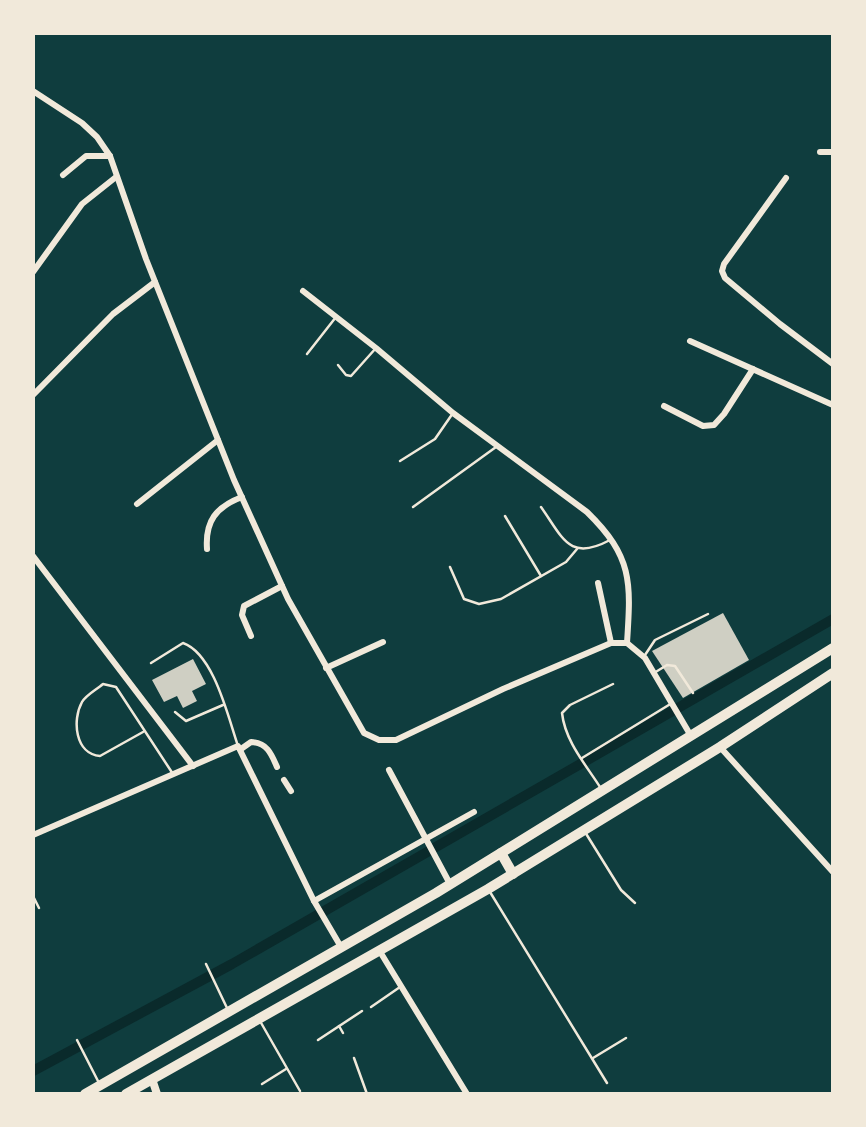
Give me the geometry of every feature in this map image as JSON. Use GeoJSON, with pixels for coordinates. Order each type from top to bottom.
{"type":"FeatureCollection","features":[{"type":"Feature","properties":{"kind":"main road"},"geometry":{"type":"LineString","coordinates":[[85,1094],[450,884],[602,791],[688,732],[833,648]]}},
{"type":"Feature","properties":{"kind":"main road"},"geometry":{"type":"LineString","coordinates":[[130,1093],[488,889],[720,747],[833,673]]}},
{"type":"Feature","properties":{"kind":"main road"},"geometry":{"type":"LineString","coordinates":[[501,853],[513,874]]}},
{"type":"Feature","properties":{"kind":"street"},"geometry":{"type":"LineString","coordinates":[[33,91],[82,123],[97,137],[110,156],[155,282],[242,497],[282,586],[363,733],[386,741],[396,740],[503,689],[611,643],[627,643],[645,658],[688,732]]}},
{"type":"Feature","properties":{"kind":"street"},"geometry":{"type":"LineString","coordinates":[[820,152],[833,152]]}},
{"type":"Feature","properties":{"kind":"street"},"geometry":{"type":"LineString","coordinates":[[64,175],[86,156],[110,156]]}},
{"type":"Feature","properties":{"kind":"street"},"geometry":{"type":"LineString","coordinates":[[33,272],[82,204],[116,177]]}},
{"type":"Feature","properties":{"kind":"street"},"geometry":{"type":"LineString","coordinates":[[786,178],[724,264],[722,271],[725,278],[833,364]]}},
{"type":"Feature","properties":{"kind":"street"},"geometry":{"type":"LineString","coordinates":[[33,394],[113,314],[155,282]]}},
{"type":"Feature","properties":{"kind":"street"},"geometry":{"type":"LineString","coordinates":[[303,291],[453,413],[587,512],[613,539],[621,553],[627,575],[631,612],[627,643]]}},
{"type":"Feature","properties":{"kind":"street"},"geometry":{"type":"LineString","coordinates":[[690,341],[833,405]]}},
{"type":"Feature","properties":{"kind":"street"},"geometry":{"type":"LineString","coordinates":[[664,406],[703,426],[714,425],[752,369]]}},
{"type":"Feature","properties":{"kind":"street"},"geometry":{"type":"LineString","coordinates":[[137,504],[218,440]]}},
{"type":"Feature","properties":{"kind":"street"},"geometry":{"type":"LineString","coordinates":[[207,549],[206,534],[216,512],[225,504],[242,497]]}},
{"type":"Feature","properties":{"kind":"street"},"geometry":{"type":"LineString","coordinates":[[33,556],[193,766]]}},
{"type":"Feature","properties":{"kind":"street"},"geometry":{"type":"LineString","coordinates":[[598,583],[611,643]]}},
{"type":"Feature","properties":{"kind":"street"},"geometry":{"type":"LineString","coordinates":[[251,636],[242,615],[244,606],[282,586]]}},
{"type":"Feature","properties":{"kind":"street"},"geometry":{"type":"LineString","coordinates":[[326,668],[383,642]]}},
{"type":"Feature","properties":{"kind":"street"},"geometry":{"type":"LineString","coordinates":[[33,834],[251,742],[261,743],[269,750],[277,766]]}},
{"type":"Feature","properties":{"kind":"street"},"geometry":{"type":"LineString","coordinates":[[720,747],[833,872]]}},
{"type":"Feature","properties":{"kind":"street"},"geometry":{"type":"LineString","coordinates":[[240,748],[316,904],[341,947]]}},
{"type":"Feature","properties":{"kind":"street"},"geometry":{"type":"LineString","coordinates":[[389,770],[450,884]]}},
{"type":"Feature","properties":{"kind":"street"},"geometry":{"type":"LineString","coordinates":[[284,780],[291,791]]}},
{"type":"Feature","properties":{"kind":"street"},"geometry":{"type":"LineString","coordinates":[[316,904],[474,812]]}},
{"type":"Feature","properties":{"kind":"street"},"geometry":{"type":"LineString","coordinates":[[379,950],[467,1094]]}},
{"type":"Feature","properties":{"kind":"street"},"geometry":{"type":"LineString","coordinates":[[152,1079],[157,1094]]}},
{"type":"Feature","properties":{"kind":"lane"},"geometry":{"type":"LineString","coordinates":[[307,354],[336,317]]}},
{"type":"Feature","properties":{"kind":"lane"},"geometry":{"type":"LineString","coordinates":[[338,365],[346,375],[351,376],[376,348]]}},
{"type":"Feature","properties":{"kind":"lane"},"geometry":{"type":"LineString","coordinates":[[400,461],[435,439],[453,413]]}},
{"type":"Feature","properties":{"kind":"lane"},"geometry":{"type":"LineString","coordinates":[[414,507],[498,445]]}},
{"type":"Feature","properties":{"kind":"lane"},"geometry":{"type":"LineString","coordinates":[[541,507],[564,538],[577,549],[588,550],[613,539]]}},
{"type":"Feature","properties":{"kind":"lane"},"geometry":{"type":"LineString","coordinates":[[505,516],[541,576]]}},
{"type":"Feature","properties":{"kind":"lane"},"geometry":{"type":"LineString","coordinates":[[450,567],[464,599],[480,604],[501,599],[566,562],[577,549]]}},
{"type":"Feature","properties":{"kind":"lane"},"geometry":{"type":"LineString","coordinates":[[645,658],[645,653],[655,640],[708,614]]}},
{"type":"Feature","properties":{"kind":"lane"},"geometry":{"type":"LineString","coordinates":[[151,663],[183,643],[191,646],[211,670],[240,748]]}},
{"type":"Feature","properties":{"kind":"lane"},"geometry":{"type":"LineString","coordinates":[[654,673],[667,665],[676,666],[693,693]]}},
{"type":"Feature","properties":{"kind":"lane"},"geometry":{"type":"LineString","coordinates":[[143,732],[100,756],[93,755],[86,750],[77,734],[76,723],[83,700],[103,684],[116,687],[173,774]]}},
{"type":"Feature","properties":{"kind":"lane"},"geometry":{"type":"LineString","coordinates":[[602,791],[563,725],[562,713],[570,705],[613,684]]}},
{"type":"Feature","properties":{"kind":"lane"},"geometry":{"type":"LineString","coordinates":[[581,759],[671,703]]}},
{"type":"Feature","properties":{"kind":"lane"},"geometry":{"type":"LineString","coordinates":[[175,712],[186,721],[223,705]]}},
{"type":"Feature","properties":{"kind":"lane"},"geometry":{"type":"LineString","coordinates":[[584,830],[621,890],[635,904]]}},
{"type":"Feature","properties":{"kind":"lane"},"geometry":{"type":"LineString","coordinates":[[488,889],[607,1083]]}},
{"type":"Feature","properties":{"kind":"lane"},"geometry":{"type":"LineString","coordinates":[[33,896],[39,908]]}},
{"type":"Feature","properties":{"kind":"lane"},"geometry":{"type":"LineString","coordinates":[[205,964],[229,1011]]}},
{"type":"Feature","properties":{"kind":"lane"},"geometry":{"type":"LineString","coordinates":[[371,1007],[402,986]]}},
{"type":"Feature","properties":{"kind":"lane"},"geometry":{"type":"LineString","coordinates":[[318,1040],[362,1012]]}},
{"type":"Feature","properties":{"kind":"lane"},"geometry":{"type":"LineString","coordinates":[[258,1018],[300,1091]]}},
{"type":"Feature","properties":{"kind":"lane"},"geometry":{"type":"LineString","coordinates":[[339,1026],[343,1033]]}},
{"type":"Feature","properties":{"kind":"lane"},"geometry":{"type":"LineString","coordinates":[[592,1059],[626,1038]]}},
{"type":"Feature","properties":{"kind":"lane"},"geometry":{"type":"LineString","coordinates":[[77,1040],[100,1085]]}},
{"type":"Feature","properties":{"kind":"lane"},"geometry":{"type":"LineString","coordinates":[[354,1058],[367,1094]]}},
{"type":"Feature","properties":{"kind":"lane"},"geometry":{"type":"LineString","coordinates":[[262,1084],[286,1069]]}},
{"type":"Feature","properties":{"kind":"building"},"geometry":{"type":"Polygon","coordinates":[[[723,613],[749,660],[683,698],[652,651],[723,613]]]}},
{"type":"Feature","properties":{"kind":"building"},"geometry":{"type":"Polygon","coordinates":[[[193,659],[206,684],[192,691],[197,701],[183,708],[177,696],[164,702],[152,680],[193,659]]]}},
{"type":"Feature","properties":{"kind":"waterway"},"geometry":{"type":"LineString","coordinates":[[33,1071],[232,964],[833,619]]}}]}
